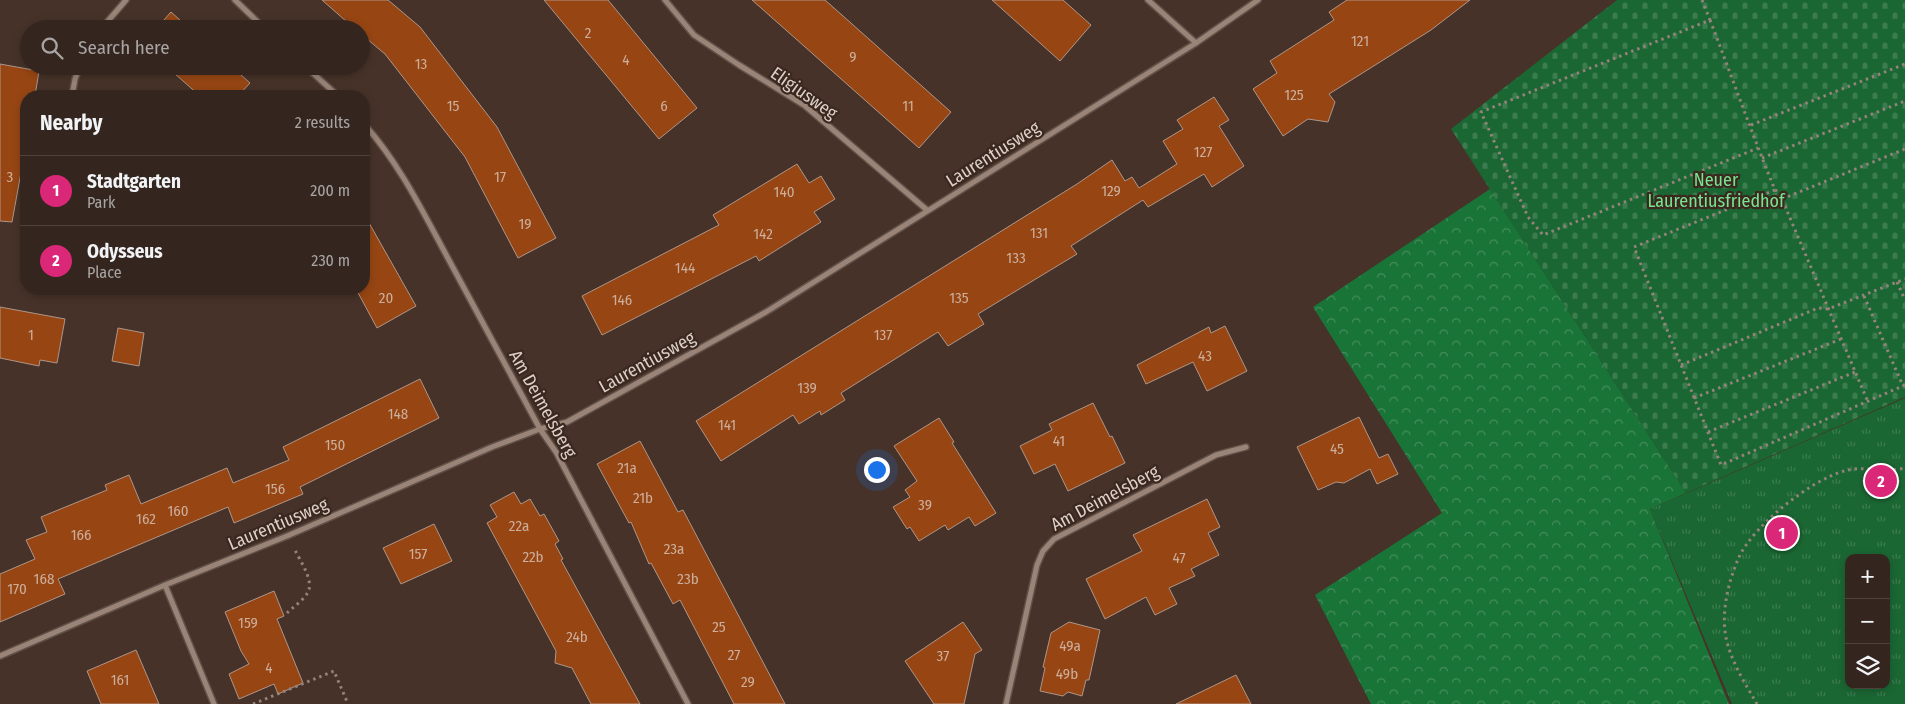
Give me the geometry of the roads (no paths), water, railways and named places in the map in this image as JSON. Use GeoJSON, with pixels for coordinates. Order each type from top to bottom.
{"type":"FeatureCollection","features":[{"type":"Feature","properties":{"kind":"street"},"geometry":{"type":"LineString","coordinates":[[109,20],[126,0]]}},
{"type":"Feature","properties":{"kind":"street"},"geometry":{"type":"LineString","coordinates":[[235,0],[256,20]]}},
{"type":"Feature","properties":{"kind":"street","name":"Eligiusweg"},"geometry":{"type":"LineString","coordinates":[[665,0],[694,35],[804,105],[927,210]]}},
{"type":"Feature","properties":{"kind":"street"},"geometry":{"type":"LineString","coordinates":[[1148,0],[1196,43]]}},
{"type":"Feature","properties":{"kind":"street","name":"Laurentiusweg"},"geometry":{"type":"LineString","coordinates":[[0,656],[287,536],[492,447],[540,429],[567,422],[766,312],[1196,43],[1258,0]]}},
{"type":"Feature","properties":{"kind":"street"},"geometry":{"type":"LineString","coordinates":[[73,90],[77,75]]}},
{"type":"Feature","properties":{"kind":"street"},"geometry":{"type":"LineString","coordinates":[[315,75],[331,90]]}},
{"type":"Feature","properties":{"kind":"street","name":"Am Deimelsberg"},"geometry":{"type":"LineString","coordinates":[[370,131],[407,183],[540,429],[556,452],[688,704]]}},
{"type":"Feature","properties":{"kind":"street","name":"Am Deimelsberg"},"geometry":{"type":"LineString","coordinates":[[1006,704],[1037,565],[1048,545],[1054,539],[1216,455],[1246,447]]}},
{"type":"Feature","properties":{"kind":"street"},"geometry":{"type":"LineString","coordinates":[[165,586],[214,704]]}},
{"type":"Feature","properties":{"kind":"place","name":"Odysseus"},"geometry":{"type":"Point","coordinates":[1881,481]}},
{"type":"Feature","properties":{"kind":"place","name":"Stadtgarten"},"geometry":{"type":"Point","coordinates":[1782,533]}},
{"type":"Feature","properties":{"kind":"park label","name":"Neuer Laurentiusfriedhof"},"geometry":{"type":"Point","coordinates":[1716,190]}}]}
